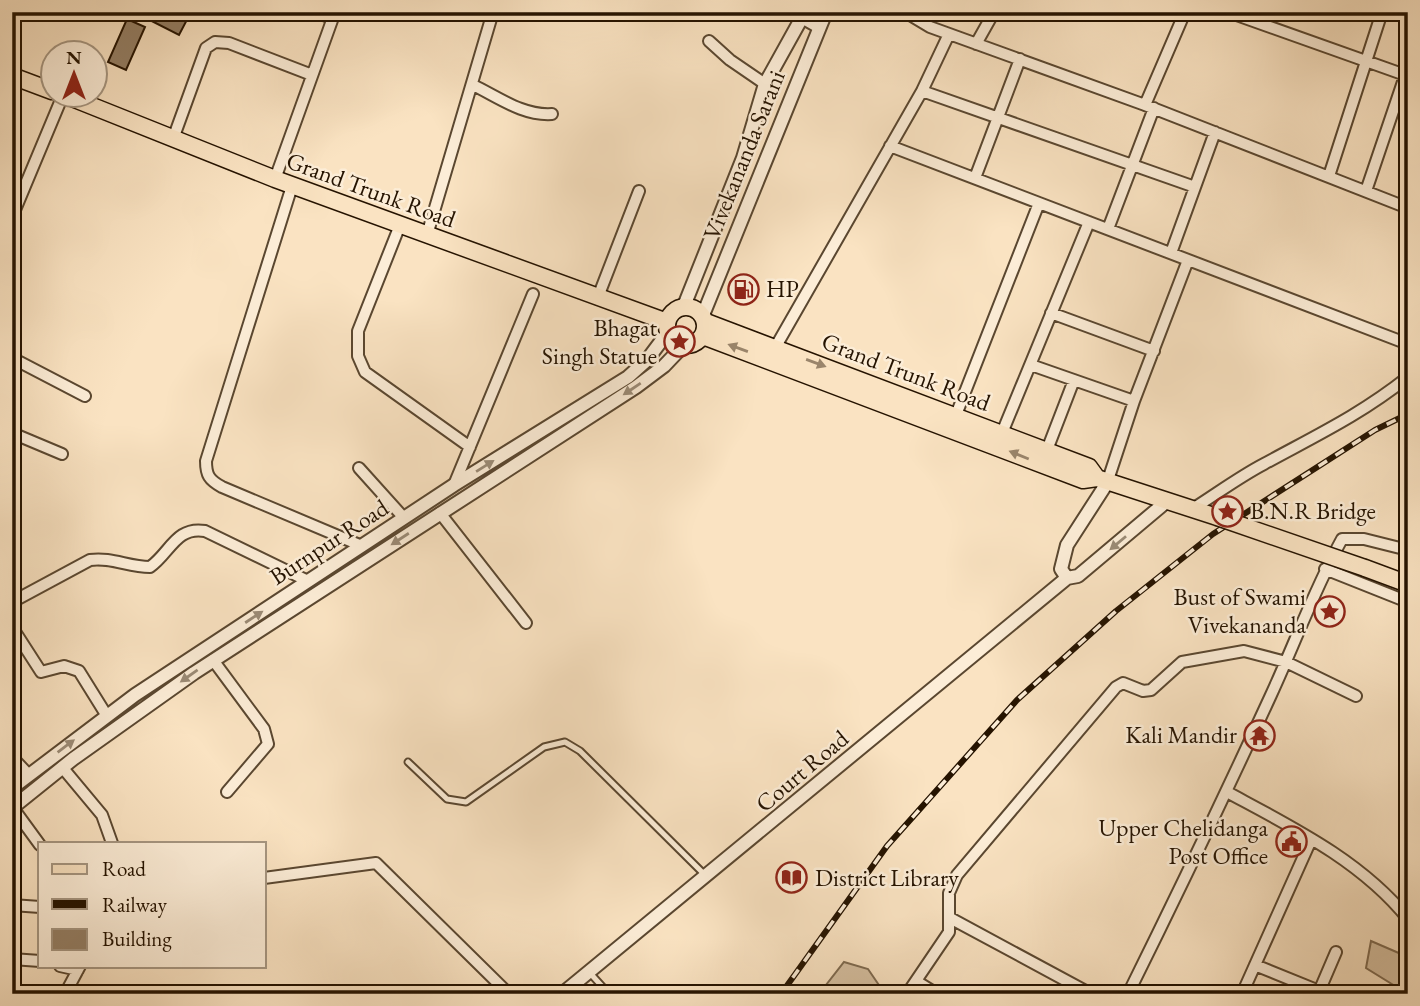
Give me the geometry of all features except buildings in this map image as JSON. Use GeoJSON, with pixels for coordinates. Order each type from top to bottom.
{"type":"FeatureCollection","features":[{"type":"Feature","properties":{"kind":"main road"},"geometry":{"type":"LineString","coordinates":[[12,76],[38,86]]}},
{"type":"Feature","properties":{"kind":"main road","name":"Grand Trunk Road"},"geometry":{"type":"LineString","coordinates":[[96,108],[292,186],[598,297],[667,327],[674,341],[684,345]]}},
{"type":"Feature","properties":{"kind":"main road","name":"Grand Trunk Road"},"geometry":{"type":"LineString","coordinates":[[684,306],[694,308],[704,324],[1097,476]]}},
{"type":"Feature","properties":{"kind":"main road"},"geometry":{"type":"LineString","coordinates":[[667,327],[673,311],[684,306]]}},
{"type":"Feature","properties":{"kind":"main road","name":"Grand Trunk Road"},"geometry":{"type":"LineString","coordinates":[[704,324],[1047,450],[1097,476]]}},
{"type":"Feature","properties":{"kind":"main road"},"geometry":{"type":"LineString","coordinates":[[684,345],[692,345],[704,324]]}},
{"type":"Feature","properties":{"kind":"main road"},"geometry":{"type":"LineString","coordinates":[[1097,476],[1408,584]]}},
{"type":"Feature","properties":{"kind":"street"},"geometry":{"type":"LineString","coordinates":[[275,179],[334,16],[318,12]]}},
{"type":"Feature","properties":{"kind":"street"},"geometry":{"type":"LineString","coordinates":[[427,235],[493,12]]}},
{"type":"Feature","properties":{"kind":"street","name":"Vivekananda Sarani"},"geometry":{"type":"LineString","coordinates":[[704,324],[826,12]]}},
{"type":"Feature","properties":{"kind":"street"},"geometry":{"type":"LineString","coordinates":[[976,44],[994,12]]}},
{"type":"Feature","properties":{"kind":"street"},"geometry":{"type":"LineString","coordinates":[[1108,229],[1185,12]]}},
{"type":"Feature","properties":{"kind":"street"},"geometry":{"type":"LineString","coordinates":[[1228,12],[1365,61],[1407,73],[1366,191]]}},
{"type":"Feature","properties":{"kind":"street"},"geometry":{"type":"LineString","coordinates":[[1329,176],[1382,12]]}},
{"type":"Feature","properties":{"kind":"street"},"geometry":{"type":"LineString","coordinates":[[909,14],[949,34],[1150,106],[1408,208]]}},
{"type":"Feature","properties":{"kind":"street"},"geometry":{"type":"LineString","coordinates":[[800,15],[819,28]]}},
{"type":"Feature","properties":{"kind":"street","name":"Vivekananda Sarani"},"geometry":{"type":"LineString","coordinates":[[684,306],[743,158],[765,84],[800,15]]}},
{"type":"Feature","properties":{"kind":"street"},"geometry":{"type":"LineString","coordinates":[[775,348],[922,91],[949,34]]}},
{"type":"Feature","properties":{"kind":"street"},"geometry":{"type":"LineString","coordinates":[[709,41],[730,60],[765,84]]}},
{"type":"Feature","properties":{"kind":"street"},"geometry":{"type":"LineString","coordinates":[[173,139],[206,48],[215,42],[229,43],[312,75]]}},
{"type":"Feature","properties":{"kind":"street"},"geometry":{"type":"LineString","coordinates":[[975,178],[1020,60]]}},
{"type":"Feature","properties":{"kind":"street"},"geometry":{"type":"LineString","coordinates":[[473,85],[523,110],[537,115],[552,114]]}},
{"type":"Feature","properties":{"kind":"street"},"geometry":{"type":"LineString","coordinates":[[922,91],[1195,187]]}},
{"type":"Feature","properties":{"kind":"street"},"geometry":{"type":"LineString","coordinates":[[12,218],[58,108]]}},
{"type":"Feature","properties":{"kind":"street"},"geometry":{"type":"LineString","coordinates":[[1171,253],[1215,132]]}},
{"type":"Feature","properties":{"kind":"street"},"geometry":{"type":"LineString","coordinates":[[890,146],[1408,344]]}},
{"type":"Feature","properties":{"kind":"street"},"geometry":{"type":"LineString","coordinates":[[292,186],[206,461],[206,472],[210,481],[222,488],[362,546]]}},
{"type":"Feature","properties":{"kind":"street"},"geometry":{"type":"LineString","coordinates":[[598,297],[639,191]]}},
{"type":"Feature","properties":{"kind":"street"},"geometry":{"type":"LineString","coordinates":[[956,415],[1039,203]]}},
{"type":"Feature","properties":{"kind":"street"},"geometry":{"type":"LineString","coordinates":[[1002,433],[1089,222]]}},
{"type":"Feature","properties":{"kind":"street"},"geometry":{"type":"LineString","coordinates":[[400,225],[358,331],[358,356],[365,372],[470,447]]}},
{"type":"Feature","properties":{"kind":"street"},"geometry":{"type":"LineString","coordinates":[[1067,578],[1061,569],[1063,556],[1097,476],[1134,401],[1188,260]]}},
{"type":"Feature","properties":{"kind":"street"},"geometry":{"type":"LineString","coordinates":[[454,485],[533,294]]}},
{"type":"Feature","properties":{"kind":"street"},"geometry":{"type":"LineString","coordinates":[[1051,313],[1154,351]]}},
{"type":"Feature","properties":{"kind":"street","name":"Burnpur Road"},"geometry":{"type":"LineString","coordinates":[[12,788],[107,716],[308,581],[454,485],[628,377],[647,360],[667,327]]}},
{"type":"Feature","properties":{"kind":"street"},"geometry":{"type":"LineString","coordinates":[[38,842],[13,808],[62,767],[213,660],[636,387],[664,366],[684,345]]}},
{"type":"Feature","properties":{"kind":"street"},"geometry":{"type":"LineString","coordinates":[[12,358],[85,396]]}},
{"type":"Feature","properties":{"kind":"street"},"geometry":{"type":"LineString","coordinates":[[1031,365],[1134,401]]}},
{"type":"Feature","properties":{"kind":"street"},"geometry":{"type":"LineString","coordinates":[[1204,514],[1263,464],[1328,432],[1373,405],[1408,377]]}},
{"type":"Feature","properties":{"kind":"street"},"geometry":{"type":"LineString","coordinates":[[1047,450],[1074,380]]}},
{"type":"Feature","properties":{"kind":"street"},"geometry":{"type":"LineString","coordinates":[[12,433],[62,454]]}},
{"type":"Feature","properties":{"kind":"street"},"geometry":{"type":"LineString","coordinates":[[359,468],[404,518]]}},
{"type":"Feature","properties":{"kind":"street","name":"Court Road"},"geometry":{"type":"LineString","coordinates":[[562,994],[1067,578],[1078,576],[1167,502]]}},
{"type":"Feature","properties":{"kind":"street"},"geometry":{"type":"LineString","coordinates":[[440,513],[526,623]]}},
{"type":"Feature","properties":{"kind":"street"},"geometry":{"type":"LineString","coordinates":[[12,601],[90,560],[111,559],[137,567],[150,567],[184,532],[194,529],[205,531],[308,581]]}},
{"type":"Feature","properties":{"kind":"street"},"geometry":{"type":"LineString","coordinates":[[1128,994],[1227,792],[1323,574],[1342,540],[1364,539],[1408,550]]}},
{"type":"Feature","properties":{"kind":"street"},"geometry":{"type":"LineString","coordinates":[[1323,574],[1408,602]]}},
{"type":"Feature","properties":{"kind":"street"},"geometry":{"type":"LineString","coordinates":[[12,626],[41,672],[64,666],[79,671],[107,716]]}},
{"type":"Feature","properties":{"kind":"street"},"geometry":{"type":"LineString","coordinates":[[907,994],[945,941],[950,918],[949,893],[957,875],[1116,687],[1123,683],[1151,690],[1182,662],[1220,653],[1244,651],[1286,662],[1356,696]]}},
{"type":"Feature","properties":{"kind":"street"},"geometry":{"type":"LineString","coordinates":[[213,660],[264,729],[268,744],[227,792]]}},
{"type":"Feature","properties":{"kind":"street"},"geometry":{"type":"LineString","coordinates":[[12,757],[28,774]]}},
{"type":"Feature","properties":{"kind":"street"},"geometry":{"type":"LineString","coordinates":[[62,767],[102,815],[109,828],[112,842]]}},
{"type":"Feature","properties":{"kind":"street"},"geometry":{"type":"LineString","coordinates":[[1227,792],[1311,840],[1378,888],[1408,919]]}},
{"type":"Feature","properties":{"kind":"street"},"geometry":{"type":"LineString","coordinates":[[1242,994],[1311,840]]}},
{"type":"Feature","properties":{"kind":"street"},"geometry":{"type":"LineString","coordinates":[[266,878],[376,863],[509,994]]}},
{"type":"Feature","properties":{"kind":"street"},"geometry":{"type":"LineString","coordinates":[[12,905],[38,907]]}},
{"type":"Feature","properties":{"kind":"street"},"geometry":{"type":"LineString","coordinates":[[950,918],[1091,994]]}},
{"type":"Feature","properties":{"kind":"street"},"geometry":{"type":"LineString","coordinates":[[1255,965],[1318,992],[1336,952]]}},
{"type":"Feature","properties":{"kind":"street"},"geometry":{"type":"LineString","coordinates":[[12,959],[38,961]]}},
{"type":"Feature","properties":{"kind":"street"},"geometry":{"type":"LineString","coordinates":[[65,994],[79,968]]}},
{"type":"Feature","properties":{"kind":"street"},"geometry":{"type":"LineString","coordinates":[[916,981],[937,994]]}},
{"type":"Feature","properties":{"kind":"lane"},"geometry":{"type":"LineString","coordinates":[[408,762],[447,799],[466,802],[544,747],[565,742],[580,751],[707,877]]}},
{"type":"Feature","properties":{"kind":"lane"},"geometry":{"type":"LineString","coordinates":[[589,972],[609,994]]}},
{"type":"Feature","properties":{"kind":"shaded area"},"geometry":{"type":"Polygon","coordinates":[[[1371,941],[1408,957],[1408,994],[1366,968],[1371,941]]]}},
{"type":"Feature","properties":{"kind":"shaded area"},"geometry":{"type":"Polygon","coordinates":[[[844,962],[868,969],[885,994],[819,994],[844,962]]]}},
{"type":"Feature","properties":{"kind":"railway"},"geometry":{"type":"LineString","coordinates":[[781,994],[887,846],[1017,700],[1116,611],[1213,534],[1375,430],[1408,414]]}},
{"type":"Feature","properties":{"kind":"place","name":"HP"},"geometry":{"type":"Point","coordinates":[743,289]}},
{"type":"Feature","properties":{"kind":"place","name":"Bhagat Singh Statue"},"geometry":{"type":"Point","coordinates":[680,342]}},
{"type":"Feature","properties":{"kind":"place","name":"B.N.R Bridge"},"geometry":{"type":"Point","coordinates":[1227,511]}},
{"type":"Feature","properties":{"kind":"place","name":"Bust of Swami Vivekananda"},"geometry":{"type":"Point","coordinates":[1329,611]}},
{"type":"Feature","properties":{"kind":"place","name":"Kali Mandir"},"geometry":{"type":"Point","coordinates":[1260,735]}},
{"type":"Feature","properties":{"kind":"place","name":"Upper Chelidanga Post Office"},"geometry":{"type":"Point","coordinates":[1291,842]}},
{"type":"Feature","properties":{"kind":"place","name":"District Library"},"geometry":{"type":"Point","coordinates":[792,878]}}]}
